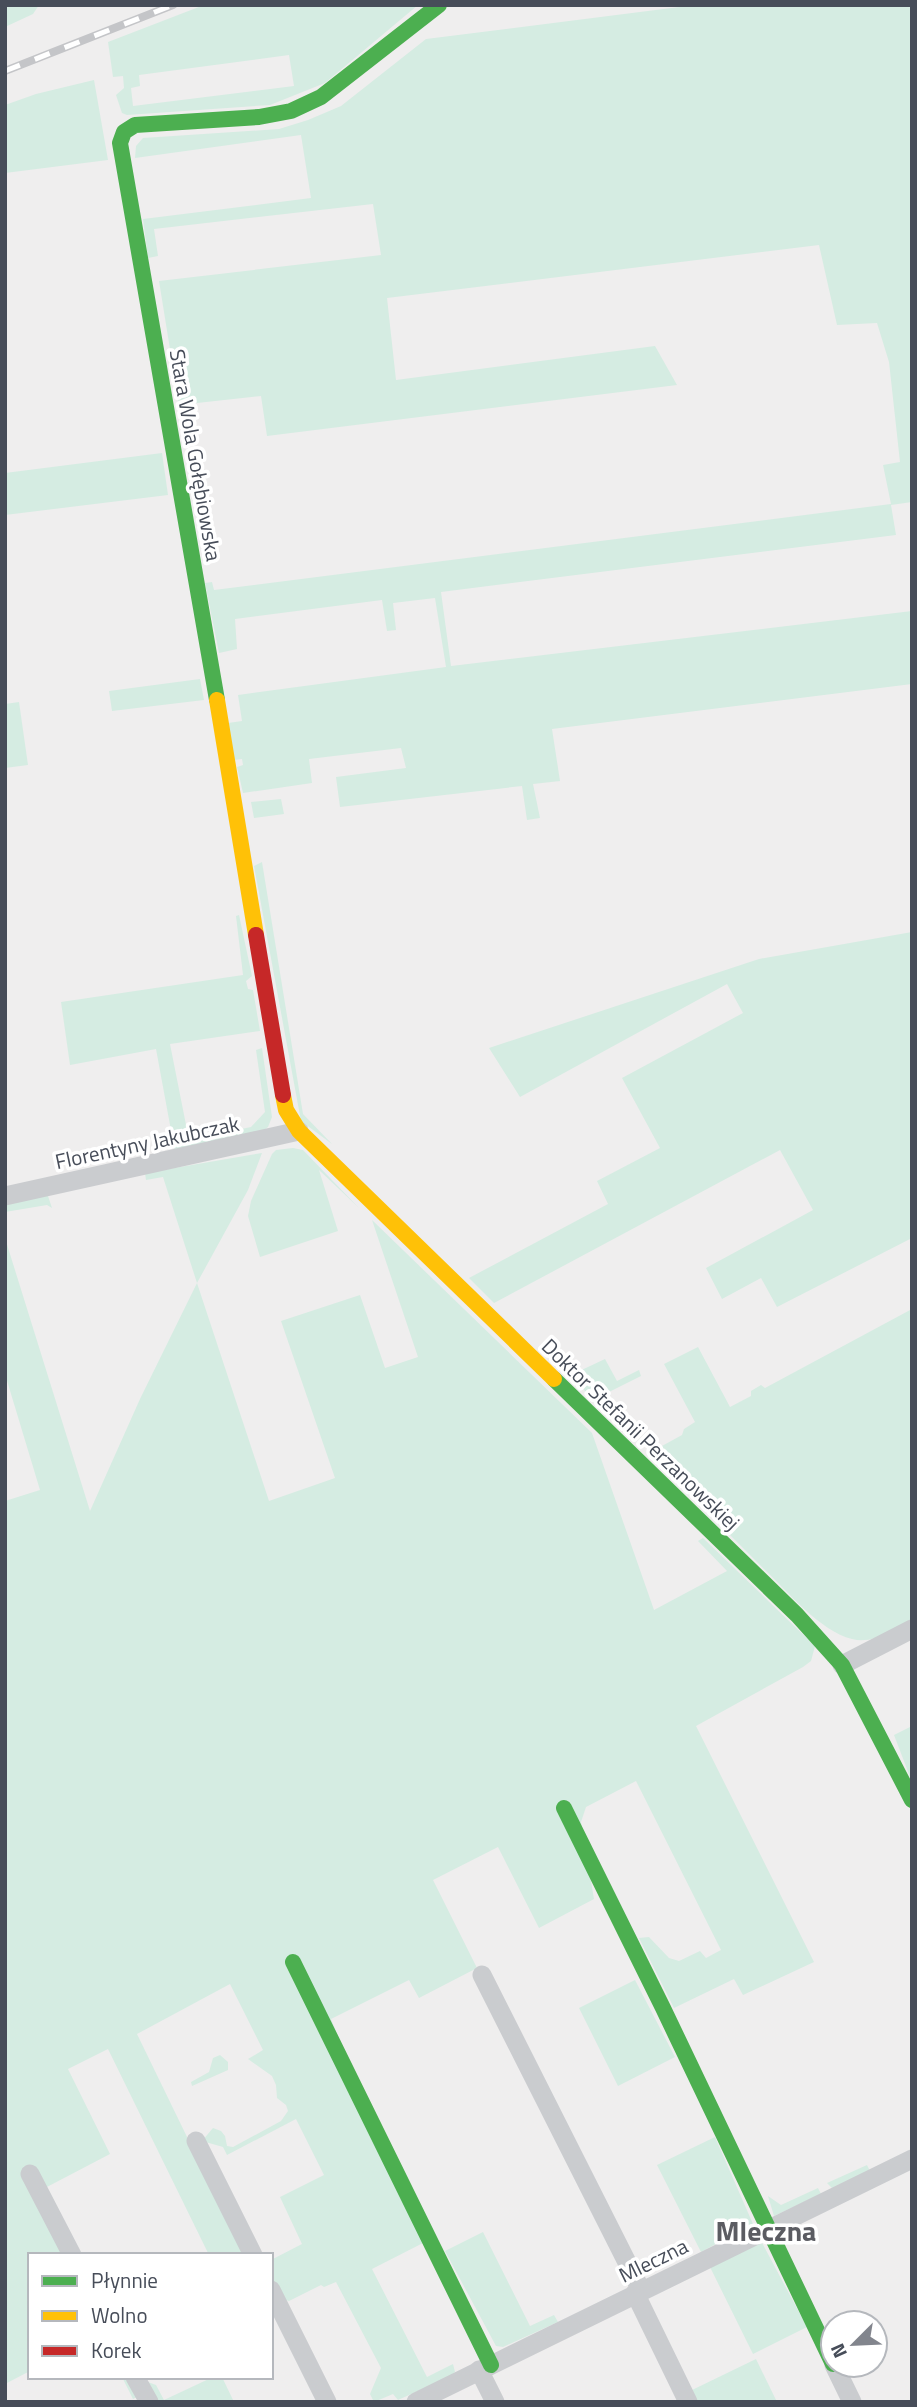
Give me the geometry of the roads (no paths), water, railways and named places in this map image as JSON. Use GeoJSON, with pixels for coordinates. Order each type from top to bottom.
{"type":"FeatureCollection","features":[{"type":"Feature","properties":{"kind":"street","name":"Stara Wola Gołębiowska"},"geometry":{"type":"LineString","coordinates":[[299,1131],[286,1110],[281,1087],[187,519],[120,143],[124,132],[135,125],[259,117],[291,111],[332,89],[439,5]]}},
{"type":"Feature","properties":{"kind":"street","name":"Florentyny Jakubczak"},"geometry":{"type":"LineString","coordinates":[[5,1196],[299,1131]]}},
{"type":"Feature","properties":{"kind":"street","name":"Doktor Stefanii Perzanowskiej"},"geometry":{"type":"LineString","coordinates":[[299,1131],[797,1615],[842,1665],[912,1800]]}},
{"type":"Feature","properties":{"kind":"street"},"geometry":{"type":"LineString","coordinates":[[842,1665],[912,1629]]}},
{"type":"Feature","properties":{"kind":"street"},"geometry":{"type":"LineString","coordinates":[[564,1808],[819,2335]]}},
{"type":"Feature","properties":{"kind":"street"},"geometry":{"type":"LineString","coordinates":[[293,1962],[485,2367],[495,2402]]}},
{"type":"Feature","properties":{"kind":"street"},"geometry":{"type":"LineString","coordinates":[[482,1975],[638,2292],[688,2402]]}},
{"type":"Feature","properties":{"kind":"street"},"geometry":{"type":"LineString","coordinates":[[196,2141],[252,2253]]}},
{"type":"Feature","properties":{"kind":"street","name":"Mleczna"},"geometry":{"type":"LineString","coordinates":[[416,2402],[912,2159]]}},
{"type":"Feature","properties":{"kind":"street"},"geometry":{"type":"LineString","coordinates":[[30,2174],[71,2253]]}},
{"type":"Feature","properties":{"kind":"street"},"geometry":{"type":"LineString","coordinates":[[273,2294],[327,2402]]}},
{"type":"Feature","properties":{"kind":"street"},"geometry":{"type":"LineString","coordinates":[[136,2379],[149,2402]]}},
{"type":"Feature","properties":{"kind":"street"},"geometry":{"type":"LineString","coordinates":[[840,2379],[852,2402]]}},
{"type":"Feature","properties":{"kind":"railway"},"geometry":{"type":"LineString","coordinates":[[5,71],[173,5]]}},
{"type":"Feature","properties":{"kind":"district","name":"Mleczna"},"geometry":{"type":"Point","coordinates":[766,2230]}}]}
